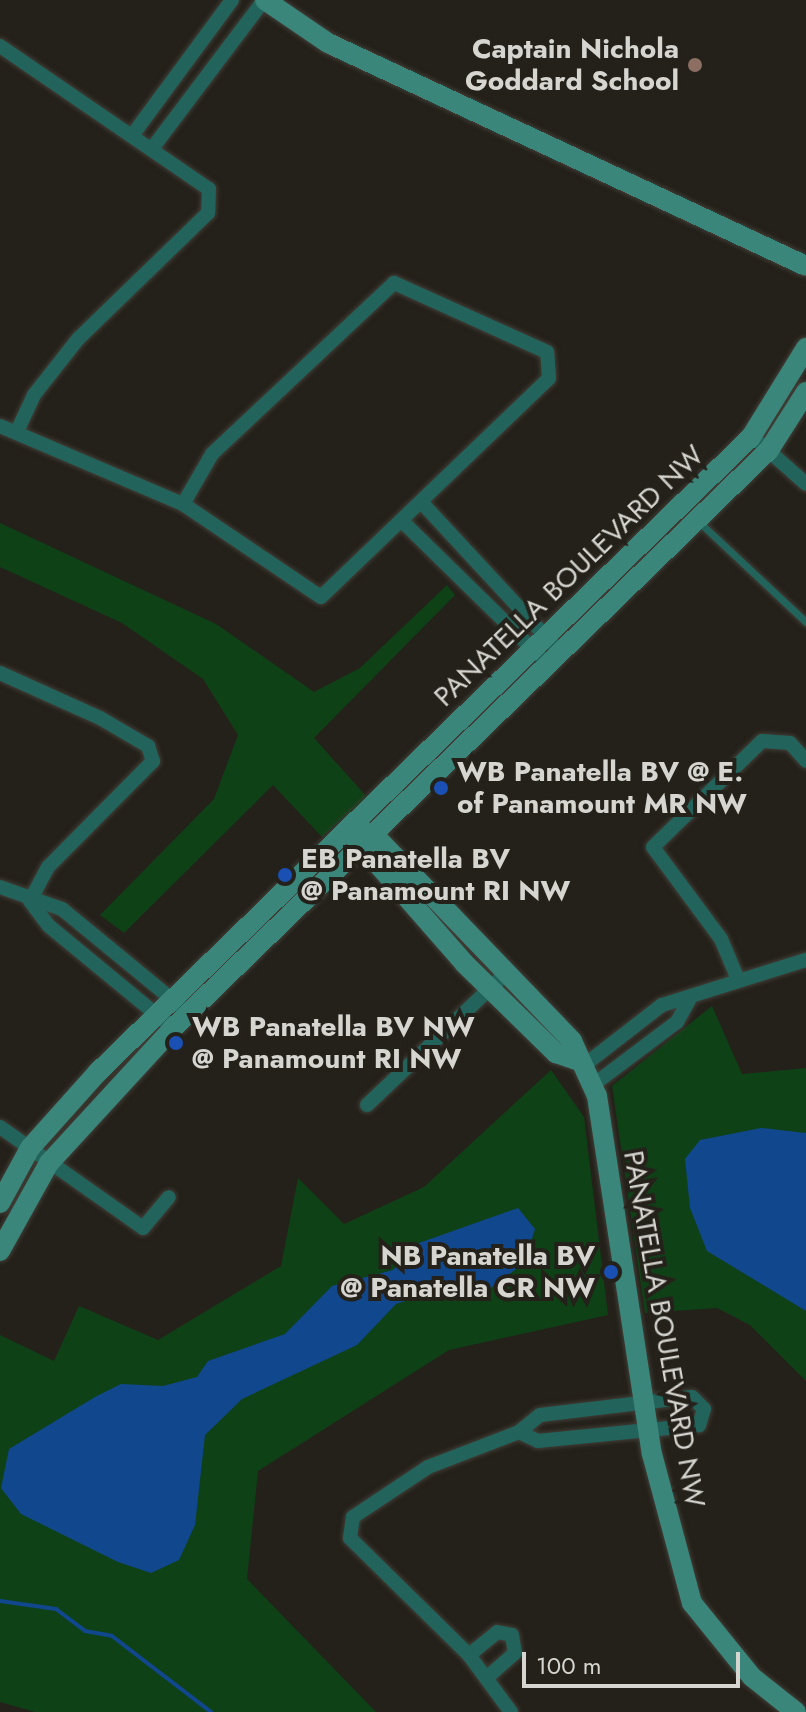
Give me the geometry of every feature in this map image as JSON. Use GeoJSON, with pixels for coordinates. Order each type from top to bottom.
{"type":"FeatureCollection","features":[{"type":"Feature","properties":{"kind":"street"},"geometry":{"type":"LineString","coordinates":[[134,133],[232,0]]}},
{"type":"Feature","properties":{"kind":"street"},"geometry":{"type":"LineString","coordinates":[[154,146],[264,0],[328,43],[806,266]]}},
{"type":"Feature","properties":{"kind":"street"},"geometry":{"type":"LineString","coordinates":[[0,46],[154,146],[209,189],[208,213],[78,339],[34,395],[17,431]]}},
{"type":"Feature","properties":{"kind":"street"},"geometry":{"type":"LineString","coordinates":[[0,426],[183,504],[321,597],[423,504],[549,378],[547,352],[394,283],[212,454],[183,504]]}},
{"type":"Feature","properties":{"kind":"street","name":"PANATELLA BOULEVARD NW"},"geometry":{"type":"LineString","coordinates":[[0,1251],[49,1163],[173,1028],[373,834],[751,437],[806,348]]}},
{"type":"Feature","properties":{"kind":"street","name":"PANATELLA BOULEVARD NW"},"geometry":{"type":"LineString","coordinates":[[0,1203],[30,1148],[155,1014],[351,828],[546,650],[697,519],[769,450],[806,392]]}},
{"type":"Feature","properties":{"kind":"street"},"geometry":{"type":"LineString","coordinates":[[751,437],[806,484]]}},
{"type":"Feature","properties":{"kind":"street"},"geometry":{"type":"LineString","coordinates":[[423,504],[546,650]]}},
{"type":"Feature","properties":{"kind":"street"},"geometry":{"type":"LineString","coordinates":[[403,522],[546,650]]}},
{"type":"Feature","properties":{"kind":"street"},"geometry":{"type":"LineString","coordinates":[[0,673],[100,718],[148,746],[153,761],[48,867],[30,901]]}},
{"type":"Feature","properties":{"kind":"street"},"geometry":{"type":"LineString","coordinates":[[737,977],[721,939],[653,847],[762,741],[790,743],[806,761]]}},
{"type":"Feature","properties":{"kind":"street"},"geometry":{"type":"LineString","coordinates":[[351,828],[373,834]]}},
{"type":"Feature","properties":{"kind":"street","name":"PANATELLA BOULEVARD NW"},"geometry":{"type":"LineString","coordinates":[[351,828],[358,849],[491,988],[556,1053],[579,1063]]}},
{"type":"Feature","properties":{"kind":"street","name":"PANATELLA BOULEVARD NW"},"geometry":{"type":"LineString","coordinates":[[373,834],[572,1041],[579,1063],[593,1085],[648,1429],[692,1603],[752,1677],[796,1712]]}},
{"type":"Feature","properties":{"kind":"street"},"geometry":{"type":"LineString","coordinates":[[0,887],[30,901],[62,909],[188,1013]]}},
{"type":"Feature","properties":{"kind":"street"},"geometry":{"type":"LineString","coordinates":[[30,901],[49,926],[173,1028]]}},
{"type":"Feature","properties":{"kind":"street"},"geometry":{"type":"LineString","coordinates":[[579,1063],[662,1005],[689,1000],[737,977],[806,960]]}},
{"type":"Feature","properties":{"kind":"street"},"geometry":{"type":"LineString","coordinates":[[367,1105],[507,972]]}},
{"type":"Feature","properties":{"kind":"street"},"geometry":{"type":"LineString","coordinates":[[593,1085],[677,1022],[689,1000]]}},
{"type":"Feature","properties":{"kind":"street"},"geometry":{"type":"LineString","coordinates":[[0,1127],[143,1228],[169,1197]]}},
{"type":"Feature","properties":{"kind":"street"},"geometry":{"type":"LineString","coordinates":[[511,1712],[469,1655],[350,1538],[353,1517],[428,1467],[519,1432],[540,1415],[692,1397],[704,1409],[699,1425],[538,1441],[519,1432]]}},
{"type":"Feature","properties":{"kind":"street"},"geometry":{"type":"LineString","coordinates":[[469,1655],[497,1632],[512,1635],[515,1653],[486,1678]]}},
{"type":"Feature","properties":{"kind":"lane"},"geometry":{"type":"LineString","coordinates":[[697,519],[806,622]]}},
{"type":"Feature","properties":{"kind":"green space"},"geometry":{"type":"Polygon","coordinates":[[[0,523],[216,624],[314,692],[360,668],[447,585],[455,595],[314,738],[367,797],[322,837],[273,785],[124,933],[100,915],[214,799],[238,735],[203,679],[122,623],[0,567],[0,523]]]}},
{"type":"Feature","properties":{"kind":"green space"},"geometry":{"type":"Polygon","coordinates":[[[712,1006],[742,1074],[806,1068],[806,1381],[750,1325],[717,1308],[645,1313],[612,1086],[712,1006]]]}},
{"type":"Feature","properties":{"kind":"green space"},"geometry":{"type":"Polygon","coordinates":[[[551,1070],[584,1117],[608,1315],[449,1350],[258,1471],[247,1579],[376,1712],[35,1712],[0,1702],[0,1335],[54,1361],[79,1306],[158,1340],[281,1266],[298,1178],[344,1224],[424,1187],[551,1070]]]}},
{"type":"Feature","properties":{"kind":"water"},"geometry":{"type":"Polygon","coordinates":[[[761,1128],[806,1133],[806,1311],[707,1251],[690,1208],[685,1159],[700,1140],[761,1128]]]}},
{"type":"Feature","properties":{"kind":"water"},"geometry":{"type":"Polygon","coordinates":[[[518,1208],[535,1229],[529,1248],[520,1266],[488,1290],[436,1291],[396,1304],[357,1345],[242,1399],[205,1435],[195,1525],[179,1560],[151,1573],[118,1562],[21,1514],[1,1488],[9,1449],[95,1397],[121,1384],[163,1386],[197,1377],[208,1361],[285,1334],[332,1286],[393,1270],[419,1243],[518,1208]]]}},
{"type":"Feature","properties":{"kind":"waterway"},"geometry":{"type":"LineString","coordinates":[[0,1601],[56,1609],[85,1631],[112,1636],[211,1712]]}},
{"type":"Feature","properties":{"kind":"place","name":"Captain Nichola Goddard School"},"geometry":{"type":"Point","coordinates":[695,65]}},
{"type":"Feature","properties":{"kind":"place","name":"WB Panatella BV @ E. of Panamount MR NW"},"geometry":{"type":"Point","coordinates":[441,788]}},
{"type":"Feature","properties":{"kind":"place","name":"EB Panatella BV @ Panamount RI NW"},"geometry":{"type":"Point","coordinates":[285,875]}},
{"type":"Feature","properties":{"kind":"place","name":"WB Panatella BV NW @ Panamount RI NW"},"geometry":{"type":"Point","coordinates":[176,1043]}},
{"type":"Feature","properties":{"kind":"place","name":"NB Panatella BV @ Panatella CR NW"},"geometry":{"type":"Point","coordinates":[611,1272]}}]}
